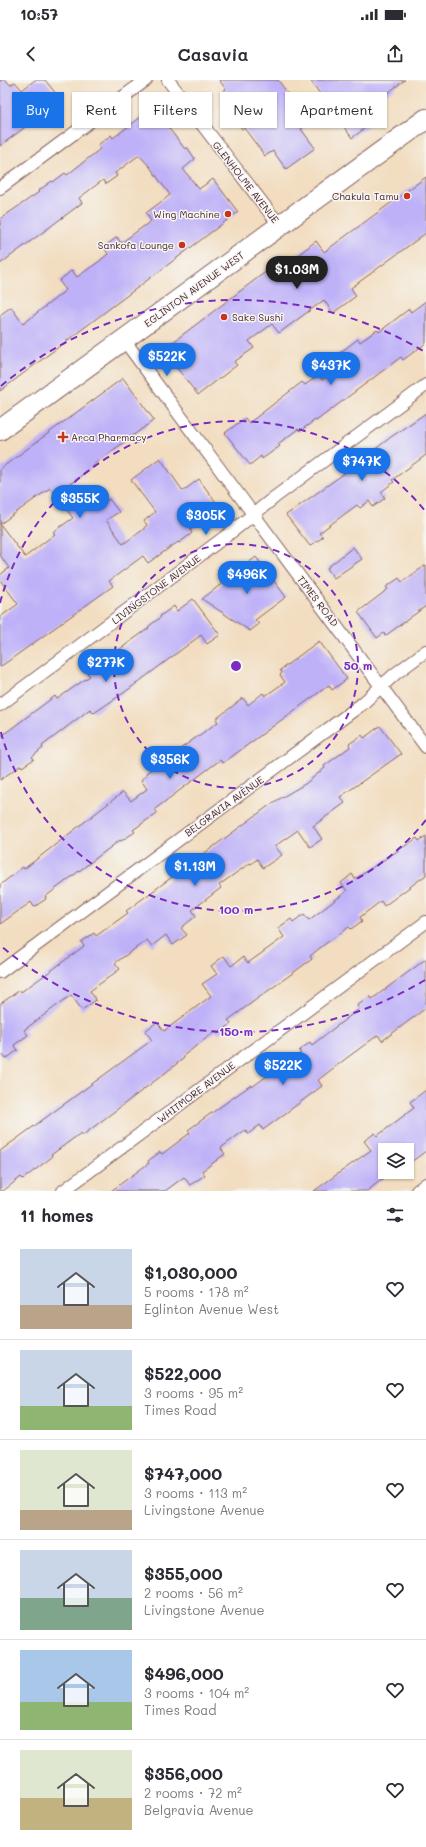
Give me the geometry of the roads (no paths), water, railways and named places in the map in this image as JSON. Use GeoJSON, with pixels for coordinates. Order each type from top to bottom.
{"type":"FeatureCollection","features":[{"type":"Feature","properties":{"kind":"main road","name":"EGLINTON AVENUE WEST"},"geometry":{"type":"LineString","coordinates":[[0,430],[426,119]]}},
{"type":"Feature","properties":{"kind":"street"},"geometry":{"type":"LineString","coordinates":[[0,188],[146,80]]}},
{"type":"Feature","properties":{"kind":"street","name":"GLENHOLME AVENUE"},"geometry":{"type":"LineString","coordinates":[[168,80],[280,226]]}},
{"type":"Feature","properties":{"kind":"street","name":"TIMES ROAD"},"geometry":{"type":"LineString","coordinates":[[124,340],[426,747]]}},
{"type":"Feature","properties":{"kind":"street","name":"LIVINGSTONE AVENUE"},"geometry":{"type":"LineString","coordinates":[[0,705],[426,385]]}},
{"type":"Feature","properties":{"kind":"street","name":"BELGRAVIA AVENUE"},"geometry":{"type":"LineString","coordinates":[[0,972],[362,704],[395,674],[426,651]]}},
{"type":"Feature","properties":{"kind":"street","name":"WHITMORE AVENUE"},"geometry":{"type":"LineString","coordinates":[[63,1191],[426,922]]}},
{"type":"Feature","properties":{"kind":"street"},"geometry":{"type":"LineString","coordinates":[[417,1191],[426,1184]]}},
{"type":"Feature","properties":{"kind":"place","name":"Chakula Tamu"},"geometry":{"type":"Point","coordinates":[407,196]}},
{"type":"Feature","properties":{"kind":"place","name":"Wing Machine"},"geometry":{"type":"Point","coordinates":[228,214]}},
{"type":"Feature","properties":{"kind":"place","name":"Sankofa Lounge"},"geometry":{"type":"Point","coordinates":[182,245]}},
{"type":"Feature","properties":{"kind":"place","name":"Sake Sushi"},"geometry":{"type":"Point","coordinates":[224,317]}},
{"type":"Feature","properties":{"kind":"place","name":"Arca Pharmacy"},"geometry":{"type":"Point","coordinates":[63,437]}}]}
